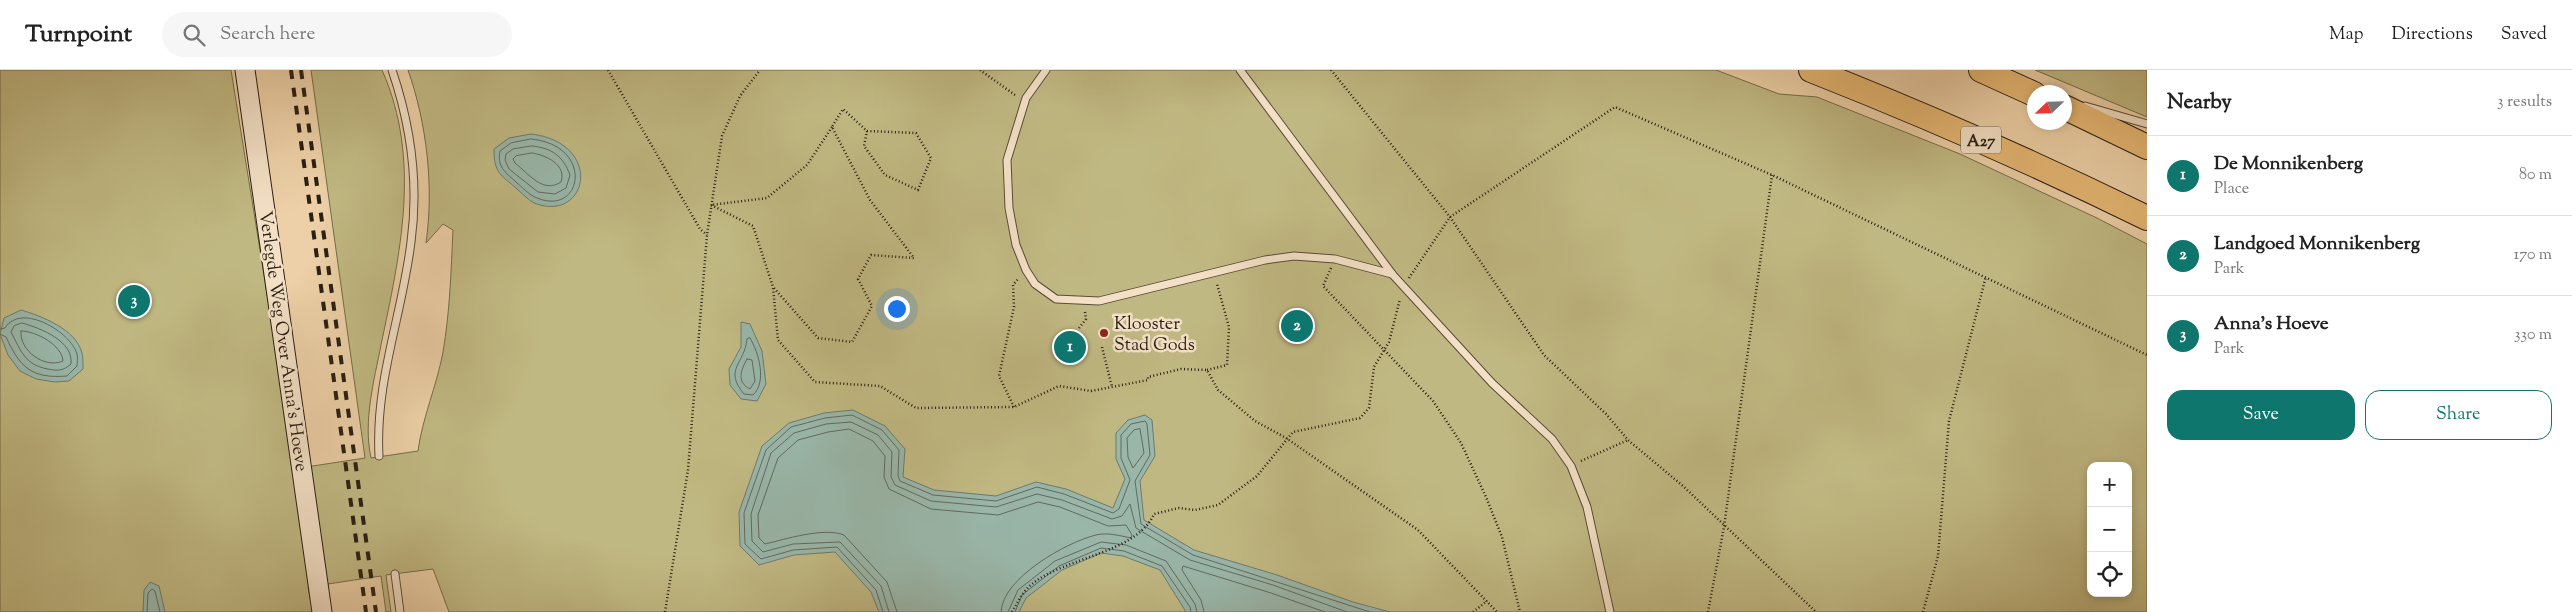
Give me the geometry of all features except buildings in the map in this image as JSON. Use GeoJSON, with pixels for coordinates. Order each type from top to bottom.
{"type":"FeatureCollection","features":[{"type":"Feature","properties":{"kind":"highway","name":"A27"},"geometry":{"type":"LineString","coordinates":[[1811,70],[1929,117],[2059,175],[2147,218]]}},
{"type":"Feature","properties":{"kind":"highway"},"geometry":{"type":"LineString","coordinates":[[1980,70],[2024,89]]}},
{"type":"Feature","properties":{"kind":"highway"},"geometry":{"type":"LineString","coordinates":[[2072,112],[2147,147]]}},
{"type":"Feature","properties":{"kind":"main road","name":"Verlegde Weg Over Anna's Hoeve"},"geometry":{"type":"LineString","coordinates":[[245,70],[322,612]]}},
{"type":"Feature","properties":{"kind":"lane"},"geometry":{"type":"LineString","coordinates":[[380,456],[379,424],[382,384],[411,243],[415,196],[412,150],[403,102],[392,70]]}},
{"type":"Feature","properties":{"kind":"lane"},"geometry":{"type":"LineString","coordinates":[[1046,70],[1026,98],[1007,160],[1009,208],[1016,245],[1026,270],[1035,284],[1056,299],[1099,301],[1265,260],[1294,256],[1335,259],[1393,274]]}},
{"type":"Feature","properties":{"kind":"lane"},"geometry":{"type":"LineString","coordinates":[[1240,70],[1403,286],[1492,383],[1552,439],[1571,466],[1588,507],[1610,612]]}},
{"type":"Feature","properties":{"kind":"lane"},"geometry":{"type":"LineString","coordinates":[[2072,101],[2147,124]]}},
{"type":"Feature","properties":{"kind":"lane"},"geometry":{"type":"LineString","coordinates":[[395,574],[400,612]]}},
{"type":"Feature","properties":{"kind":"path"},"geometry":{"type":"LineString","coordinates":[[608,70],[700,229],[707,235]]}},
{"type":"Feature","properties":{"kind":"path"},"geometry":{"type":"LineString","coordinates":[[665,612],[688,470],[707,235],[722,136],[740,96],[760,70]]}},
{"type":"Feature","properties":{"kind":"path"},"geometry":{"type":"LineString","coordinates":[[980,70],[1009,92],[1026,98]]}},
{"type":"Feature","properties":{"kind":"path"},"geometry":{"type":"LineString","coordinates":[[1331,70],[1450,217],[1544,355],[1606,414],[1628,440],[1683,486],[1724,527],[1816,612]]}},
{"type":"Feature","properties":{"kind":"path"},"geometry":{"type":"LineString","coordinates":[[1012,612],[1020,598],[1032,584],[1055,570],[1118,545],[1139,533],[1150,523],[1154,514],[1179,508],[1195,510],[1218,505],[1257,476],[1286,438],[1293,432],[1360,418],[1369,408],[1374,367],[1389,342],[1403,286],[1450,217],[1614,107],[1772,175],[1986,276],[2147,355]]}},
{"type":"Feature","properties":{"kind":"path"},"geometry":{"type":"LineString","coordinates":[[712,205],[767,198],[807,165],[843,109],[866,132],[916,133],[931,158],[918,190],[885,175],[864,146],[866,132]]}},
{"type":"Feature","properties":{"kind":"path"},"geometry":{"type":"LineString","coordinates":[[773,287],[818,338],[852,342],[872,306],[858,278],[871,255],[914,258],[870,200],[832,127]]}},
{"type":"Feature","properties":{"kind":"path"},"geometry":{"type":"LineString","coordinates":[[1708,612],[1724,527],[1772,175]]}},
{"type":"Feature","properties":{"kind":"path"},"geometry":{"type":"LineString","coordinates":[[712,205],[753,226],[773,287],[778,340],[815,382],[880,386],[916,408],[1014,407],[1059,386],[1091,391],[1148,380],[1148,377],[1181,369],[1207,370],[1227,365],[1229,327],[1214,274]]}},
{"type":"Feature","properties":{"kind":"path"},"geometry":{"type":"LineString","coordinates":[[1335,259],[1323,286],[1384,352],[1433,401],[1461,443],[1502,537],[1520,612]]}},
{"type":"Feature","properties":{"kind":"path"},"geometry":{"type":"LineString","coordinates":[[1014,407],[999,376],[1014,308],[1013,285],[1026,270]]}},
{"type":"Feature","properties":{"kind":"path"},"geometry":{"type":"LineString","coordinates":[[1923,612],[1938,556],[1949,421],[1986,276]]}},
{"type":"Feature","properties":{"kind":"path"},"geometry":{"type":"LineString","coordinates":[[1078,328],[1086,319],[1085,301]]}},
{"type":"Feature","properties":{"kind":"path"},"geometry":{"type":"LineString","coordinates":[[1102,347],[1112,387]]}},
{"type":"Feature","properties":{"kind":"path"},"geometry":{"type":"LineString","coordinates":[[1207,370],[1218,390],[1255,421],[1286,438],[1418,530],[1497,612]]}},
{"type":"Feature","properties":{"kind":"path"},"geometry":{"type":"LineString","coordinates":[[1571,466],[1628,440]]}},
{"type":"Feature","properties":{"kind":"path"},"geometry":{"type":"LineString","coordinates":[[1473,612],[1487,601]]}},
{"type":"Feature","properties":{"kind":"shaded area"},"geometry":{"type":"Polygon","coordinates":[[[0,70],[231,70],[284,399],[293,469],[365,458],[311,70],[382,70],[394,104],[401,138],[404,207],[395,276],[370,401],[368,430],[371,458],[418,451],[443,352],[449,306],[453,230],[443,224],[426,243],[429,200],[427,156],[420,112],[408,70],[1716,70],[1779,94],[1817,97],[1960,154],[2097,218],[2147,244],[2147,612],[449,612],[433,569],[386,575],[391,612],[386,612],[381,576],[308,587],[313,612],[0,612],[0,70]]]}},
{"type":"Feature","properties":{"kind":"shaded area"},"geometry":{"type":"Polygon","coordinates":[[[2035,70],[2147,70],[2147,117],[2072,85],[2035,70]]]}},
{"type":"Feature","properties":{"kind":"water"},"geometry":{"type":"Polygon","coordinates":[[[531,134],[555,140],[570,152],[579,165],[580,180],[576,193],[567,202],[552,206],[534,203],[499,172],[495,163],[494,149],[509,138],[531,134]]]}},
{"type":"Feature","properties":{"kind":"water"},"geometry":{"type":"Polygon","coordinates":[[[21,310],[48,320],[73,337],[82,355],[83,369],[69,381],[55,382],[36,379],[20,371],[8,355],[0,334],[4,318],[21,310]]]}},
{"type":"Feature","properties":{"kind":"water"},"geometry":{"type":"Polygon","coordinates":[[[741,322],[750,324],[762,351],[766,384],[757,401],[741,399],[730,385],[729,369],[741,347],[741,322]]]}},
{"type":"Feature","properties":{"kind":"water"},"geometry":{"type":"Polygon","coordinates":[[[853,410],[885,426],[905,449],[903,477],[934,490],[996,496],[1036,482],[1066,489],[1113,508],[1125,479],[1116,459],[1116,433],[1128,420],[1145,415],[1152,420],[1155,456],[1140,481],[1144,520],[1194,550],[1277,575],[1353,602],[1390,612],[1186,612],[1160,570],[1123,556],[1101,553],[1062,570],[1026,598],[1019,612],[879,612],[871,592],[835,552],[794,555],[759,565],[740,546],[739,512],[762,446],[789,423],[824,413],[853,410]]]}},
{"type":"Feature","properties":{"kind":"water"},"geometry":{"type":"Polygon","coordinates":[[[150,582],[159,586],[165,612],[143,612],[144,590],[150,582]]]}},
{"type":"Feature","properties":{"kind":"railway"},"geometry":{"type":"LineString","coordinates":[[291,70],[366,612]]}},
{"type":"Feature","properties":{"kind":"railway"},"geometry":{"type":"LineString","coordinates":[[301,70],[376,612]]}},
{"type":"Feature","properties":{"kind":"place","name":"Anna's Hoeve"},"geometry":{"type":"Point","coordinates":[134,301]}},
{"type":"Feature","properties":{"kind":"place","name":"Landgoed Monnikenberg"},"geometry":{"type":"Point","coordinates":[1297,326]}},
{"type":"Feature","properties":{"kind":"place","name":"Klooster Stad Gods"},"geometry":{"type":"Point","coordinates":[1104,333]}},
{"type":"Feature","properties":{"kind":"place","name":"De Monnikenberg"},"geometry":{"type":"Point","coordinates":[1070,347]}}]}
